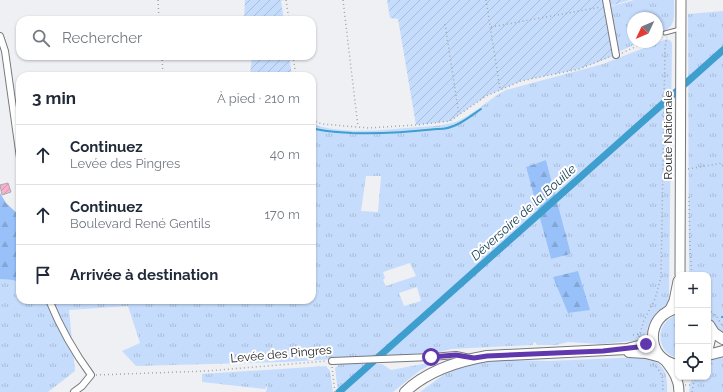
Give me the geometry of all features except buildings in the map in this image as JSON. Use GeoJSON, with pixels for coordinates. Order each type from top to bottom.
{"type":"FeatureCollection","features":[{"type":"Feature","properties":{"kind":"main road","name":"Route Nationale"},"geometry":{"type":"LineString","coordinates":[[680,272],[681,0]]}},
{"type":"Feature","properties":{"kind":"main road"},"geometry":{"type":"LineString","coordinates":[[675,296],[673,309],[662,315],[657,322],[654,329],[653,338],[654,346],[682,384]]}},
{"type":"Feature","properties":{"kind":"main road"},"geometry":{"type":"LineString","coordinates":[[711,329],[723,339]]}},
{"type":"Feature","properties":{"kind":"main road"},"geometry":{"type":"LineString","coordinates":[[405,392],[424,378],[439,370],[474,358],[487,356],[603,351],[638,347],[646,344],[653,338]]}},
{"type":"Feature","properties":{"kind":"main road"},"geometry":{"type":"LineString","coordinates":[[603,351],[646,353],[662,358],[675,364]]}},
{"type":"Feature","properties":{"kind":"main road"},"geometry":{"type":"LineString","coordinates":[[711,359],[723,351]]}},
{"type":"Feature","properties":{"kind":"street"},"geometry":{"type":"LineString","coordinates":[[606,3],[616,55]]}},
{"type":"Feature","properties":{"kind":"street"},"geometry":{"type":"LineString","coordinates":[[0,36],[5,51],[16,129]]}},
{"type":"Feature","properties":{"kind":"street"},"geometry":{"type":"LineString","coordinates":[[51,304],[61,328],[90,375],[82,386],[74,392]]}},
{"type":"Feature","properties":{"kind":"street","name":"Levée des Pingres"},"geometry":{"type":"LineString","coordinates":[[332,361],[456,355],[474,358]]}},
{"type":"Feature","properties":{"kind":"lane"},"geometry":{"type":"LineString","coordinates":[[667,33],[681,28]]}},
{"type":"Feature","properties":{"kind":"path"},"geometry":{"type":"LineString","coordinates":[[158,0],[159,16]]}},
{"type":"Feature","properties":{"kind":"path"},"geometry":{"type":"LineString","coordinates":[[286,0],[288,16]]}},
{"type":"Feature","properties":{"kind":"path"},"geometry":{"type":"LineString","coordinates":[[343,0],[358,127]]}},
{"type":"Feature","properties":{"kind":"path"},"geometry":{"type":"LineString","coordinates":[[486,0],[500,89]]}},
{"type":"Feature","properties":{"kind":"path"},"geometry":{"type":"LineString","coordinates":[[491,27],[606,3]]}},
{"type":"Feature","properties":{"kind":"path"},"geometry":{"type":"LineString","coordinates":[[445,24],[459,115]]}},
{"type":"Feature","properties":{"kind":"path"},"geometry":{"type":"LineString","coordinates":[[638,347],[639,334],[644,320],[655,299],[661,277],[665,47],[667,33]]}},
{"type":"Feature","properties":{"kind":"path"},"geometry":{"type":"LineString","coordinates":[[316,122],[322,124],[369,128],[423,125],[450,121],[486,96],[500,89],[521,81],[579,69],[632,48]]}},
{"type":"Feature","properties":{"kind":"path"},"geometry":{"type":"LineString","coordinates":[[162,60],[163,72]]}},
{"type":"Feature","properties":{"kind":"path"},"geometry":{"type":"LineString","coordinates":[[294,60],[295,72]]}},
{"type":"Feature","properties":{"kind":"path"},"geometry":{"type":"LineString","coordinates":[[680,170],[723,163]]}},
{"type":"Feature","properties":{"kind":"path"},"geometry":{"type":"LineString","coordinates":[[711,312],[717,317],[723,327]]}},
{"type":"Feature","properties":{"kind":"path"},"geometry":{"type":"LineString","coordinates":[[634,335],[639,334]]}},
{"type":"Feature","properties":{"kind":"path"},"geometry":{"type":"LineString","coordinates":[[332,361],[335,392]]}},
{"type":"Feature","properties":{"kind":"path","name":"Levée des Pingres"},"geometry":{"type":"LineString","coordinates":[[90,375],[206,371],[332,361]]}},
{"type":"Feature","properties":{"kind":"path"},"geometry":{"type":"LineString","coordinates":[[651,362],[659,368],[663,377],[663,392]]}},
{"type":"Feature","properties":{"kind":"path"},"geometry":{"type":"LineString","coordinates":[[692,392],[694,380]]}},
{"type":"Feature","properties":{"kind":"path"},"geometry":{"type":"LineString","coordinates":[[682,384],[693,385]]}},
{"type":"Feature","properties":{"kind":"green space"},"geometry":{"type":"Polygon","coordinates":[[[245,0],[284,0],[281,1],[283,16],[244,16],[245,0]]]}},
{"type":"Feature","properties":{"kind":"green space"},"geometry":{"type":"Polygon","coordinates":[[[387,0],[630,0],[607,7],[616,55],[579,69],[521,81],[486,96],[450,121],[416,125],[398,19],[390,18],[387,0]]]}},
{"type":"Feature","properties":{"kind":"green space"},"geometry":{"type":"Polygon","coordinates":[[[634,0],[674,0],[674,17],[671,25],[663,32],[663,12],[627,12],[627,48],[620,51],[617,50],[609,7],[634,0]]]}},
{"type":"Feature","properties":{"kind":"green space"},"geometry":{"type":"Polygon","coordinates":[[[723,11],[723,334],[711,321],[711,272],[689,272],[688,14],[723,11]]]}},
{"type":"Feature","properties":{"kind":"green space"},"geometry":{"type":"Polygon","coordinates":[[[667,39],[671,41],[669,298],[665,305],[651,320],[643,340],[600,344],[568,342],[556,345],[537,345],[535,342],[533,345],[451,349],[436,353],[434,361],[437,361],[419,371],[393,392],[338,392],[335,368],[340,364],[382,364],[391,370],[428,363],[427,353],[287,362],[136,366],[122,351],[140,343],[128,306],[69,310],[75,371],[48,392],[0,392],[0,279],[16,281],[16,304],[316,304],[316,125],[338,130],[351,131],[445,125],[466,117],[506,90],[603,64],[644,48],[663,48],[663,41],[667,39]],[[546,160],[526,167],[551,259],[571,254],[546,160]],[[366,176],[361,211],[378,212],[381,176],[366,176]],[[410,263],[383,272],[385,278],[383,280],[386,286],[416,276],[410,263]],[[417,287],[399,293],[404,306],[421,301],[417,287]]]}},
{"type":"Feature","properties":{"kind":"green space"},"geometry":{"type":"Polygon","coordinates":[[[252,60],[290,60],[291,72],[250,72],[252,60]]]}},
{"type":"Feature","properties":{"kind":"green space"},"geometry":{"type":"Polygon","coordinates":[[[546,160],[571,254],[551,259],[526,167],[546,160]]]}},
{"type":"Feature","properties":{"kind":"green space"},"geometry":{"type":"Polygon","coordinates":[[[0,193],[6,203],[16,212],[16,281],[0,279],[0,193]]]}},
{"type":"Feature","properties":{"kind":"green space"},"geometry":{"type":"Polygon","coordinates":[[[578,271],[590,310],[568,313],[553,277],[578,271]]]}},
{"type":"Feature","properties":{"kind":"green space"},"geometry":{"type":"Polygon","coordinates":[[[675,316],[675,357],[670,355],[661,344],[660,336],[662,329],[670,318],[675,316]]]}},
{"type":"Feature","properties":{"kind":"green space"},"geometry":{"type":"Polygon","coordinates":[[[643,357],[656,362],[663,369],[667,379],[667,392],[420,392],[443,375],[458,367],[474,364],[503,360],[550,361],[643,357]]]}},
{"type":"Feature","properties":{"kind":"green space"},"geometry":{"type":"Polygon","coordinates":[[[723,357],[723,392],[689,392],[692,380],[711,380],[711,360],[723,357]]]}},
{"type":"Feature","properties":{"kind":"green space"},"geometry":{"type":"Polygon","coordinates":[[[326,366],[330,371],[333,392],[266,392],[268,384],[265,389],[202,382],[202,374],[326,366]]]}},
{"type":"Feature","properties":{"kind":"waterway","name":"Déversoire de la Bouille"},"geometry":{"type":"LineString","coordinates":[[339,392],[723,50]]}},
{"type":"Feature","properties":{"kind":"waterway"},"geometry":{"type":"LineString","coordinates":[[316,129],[332,132],[352,133],[443,129],[449,128],[466,120],[481,109]]}},
{"type":"Feature","properties":{"kind":"route"},"geometry":{"type":"LineString","coordinates":[[431,357],[456,355],[474,358],[487,356],[603,351],[627,349],[646,344]]}}]}
